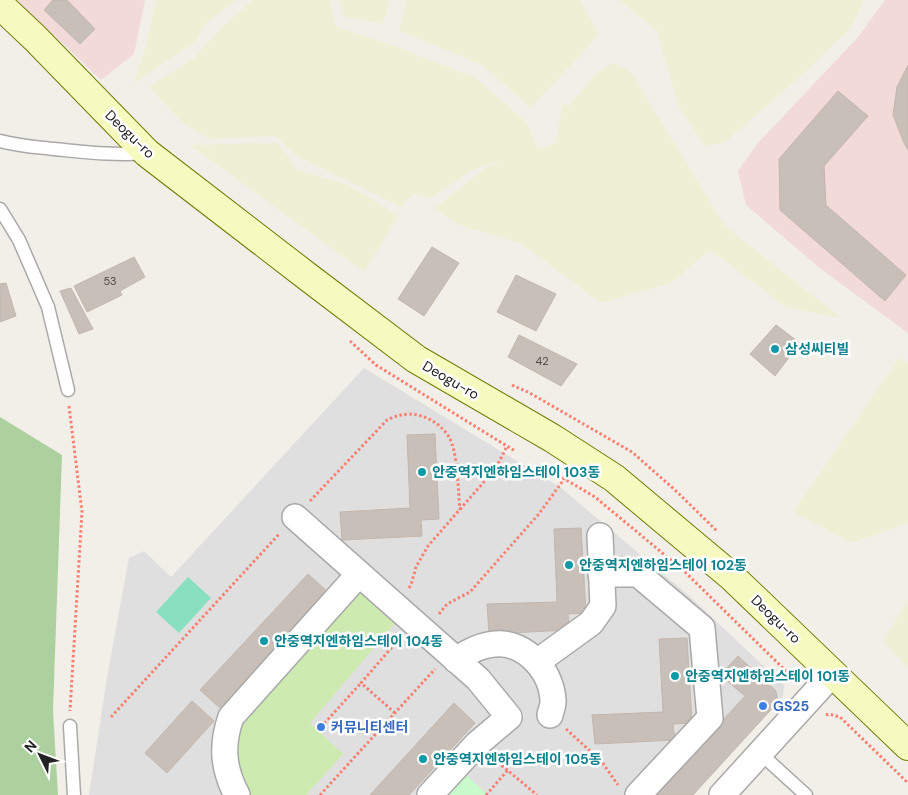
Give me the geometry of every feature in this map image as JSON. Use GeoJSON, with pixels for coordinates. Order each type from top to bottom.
{"type":"FeatureCollection","features":[{"type":"Feature","properties":{"kind":"street","name":"Deogu-ro"},"geometry":{"type":"LineString","coordinates":[[0,5],[35,38],[147,153],[416,359],[552,438],[614,478],[731,576],[908,746]]}},
{"type":"Feature","properties":{"kind":"street"},"geometry":{"type":"LineString","coordinates":[[295,517],[478,679],[510,717],[477,744],[430,795]]}},
{"type":"Feature","properties":{"kind":"street"},"geometry":{"type":"LineString","coordinates":[[538,662],[591,623],[603,606],[600,536]]}},
{"type":"Feature","properties":{"kind":"street"},"geometry":{"type":"LineString","coordinates":[[237,795],[226,772],[223,750],[226,730],[231,717],[360,574]]}},
{"type":"Feature","properties":{"kind":"street"},"geometry":{"type":"LineString","coordinates":[[601,574],[638,574],[702,628],[710,718],[630,792]]}},
{"type":"Feature","properties":{"kind":"street"},"geometry":{"type":"LineString","coordinates":[[453,657],[488,644],[520,648],[538,662],[548,676],[554,701],[550,715]]}},
{"type":"Feature","properties":{"kind":"street"},"geometry":{"type":"LineString","coordinates":[[722,795],[833,673]]}},
{"type":"Feature","properties":{"kind":"lane"},"geometry":{"type":"LineString","coordinates":[[0,141],[12,144],[127,155],[147,153]]}},
{"type":"Feature","properties":{"kind":"lane"},"geometry":{"type":"LineString","coordinates":[[0,209],[19,240],[48,307],[68,390]]}},
{"type":"Feature","properties":{"kind":"lane"},"geometry":{"type":"LineString","coordinates":[[70,726],[74,795]]}},
{"type":"Feature","properties":{"kind":"lane"},"geometry":{"type":"LineString","coordinates":[[761,754],[806,795]]}},
{"type":"Feature","properties":{"kind":"path"},"geometry":{"type":"LineString","coordinates":[[68,390],[82,512],[70,726]]}},
{"type":"Feature","properties":{"kind":"path"},"geometry":{"type":"LineString","coordinates":[[111,717],[387,420],[402,415],[416,414],[428,418],[438,425],[449,437],[454,454],[460,510]]}},
{"type":"Feature","properties":{"kind":"path"},"geometry":{"type":"LineString","coordinates":[[394,604],[411,585],[416,568],[428,546],[496,468],[506,446]]}},
{"type":"Feature","properties":{"kind":"path"},"geometry":{"type":"LineString","coordinates":[[558,475],[595,497],[684,571],[796,681],[796,690]]}},
{"type":"Feature","properties":{"kind":"path"},"geometry":{"type":"LineString","coordinates":[[321,727],[361,683],[419,626],[447,604],[470,592],[538,514],[565,478]]}},
{"type":"Feature","properties":{"kind":"path"},"geometry":{"type":"LineString","coordinates":[[320,795],[395,713],[453,657]]}},
{"type":"Feature","properties":{"kind":"path"},"geometry":{"type":"LineString","coordinates":[[361,683],[395,713]]}},
{"type":"Feature","properties":{"kind":"path"},"geometry":{"type":"LineString","coordinates":[[821,716],[830,714],[840,717],[908,782]]}},
{"type":"Feature","properties":{"kind":"path"},"geometry":{"type":"LineString","coordinates":[[550,715],[602,762],[630,792]]}},
{"type":"Feature","properties":{"kind":"path"},"geometry":{"type":"LineString","coordinates":[[477,744],[537,795]]}},
{"type":"Feature","properties":{"kind":"path"},"geometry":{"type":"LineString","coordinates":[[486,795],[508,770]]}},
{"type":"Feature","properties":{"kind":"shaded area"},"geometry":{"type":"Polygon","coordinates":[[[17,0],[145,0],[134,54],[101,80],[17,0]]]}},
{"type":"Feature","properties":{"kind":"shaded area"},"geometry":{"type":"Polygon","coordinates":[[[885,0],[908,0],[908,333],[821,269],[746,205],[738,171],[757,144],[859,36],[885,0]]]}},
{"type":"Feature","properties":{"kind":"shaded area"},"geometry":{"type":"Polygon","coordinates":[[[364,368],[560,487],[686,593],[784,685],[783,697],[692,795],[89,795],[107,677],[129,558],[144,551],[171,577],[364,368]]]}},
{"type":"Feature","properties":{"kind":"green space"},"geometry":{"type":"Polygon","coordinates":[[[156,0],[236,0],[203,26],[196,41],[133,84],[146,46],[156,0]]]}},
{"type":"Feature","properties":{"kind":"green space"},"geometry":{"type":"Polygon","coordinates":[[[253,0],[330,0],[336,27],[392,45],[476,78],[527,123],[538,149],[556,143],[563,101],[570,112],[568,106],[597,73],[613,63],[631,72],[725,226],[843,319],[786,307],[710,250],[671,283],[601,303],[520,243],[459,225],[434,209],[485,168],[506,159],[474,169],[431,198],[412,194],[401,207],[297,156],[275,136],[209,139],[182,122],[149,87],[195,57],[223,26],[253,0]]]}},
{"type":"Feature","properties":{"kind":"green space"},"geometry":{"type":"Polygon","coordinates":[[[339,0],[390,0],[383,24],[345,17],[339,0]]]}},
{"type":"Feature","properties":{"kind":"green space"},"geometry":{"type":"Polygon","coordinates":[[[406,0],[580,0],[599,35],[531,108],[482,65],[399,31],[406,0]]]}},
{"type":"Feature","properties":{"kind":"green space"},"geometry":{"type":"Polygon","coordinates":[[[619,0],[864,0],[851,28],[801,76],[724,143],[704,146],[678,105],[657,31],[619,0]]]}},
{"type":"Feature","properties":{"kind":"green space"},"geometry":{"type":"Polygon","coordinates":[[[278,143],[297,170],[346,184],[399,216],[364,272],[190,145],[278,143]]]}},
{"type":"Feature","properties":{"kind":"green space"},"geometry":{"type":"Polygon","coordinates":[[[900,357],[908,364],[908,523],[852,543],[793,512],[900,357]]]}},
{"type":"Feature","properties":{"kind":"green space"},"geometry":{"type":"Polygon","coordinates":[[[0,417],[62,455],[53,711],[58,795],[0,795],[0,417]]]}},
{"type":"Feature","properties":{"kind":"green space"},"geometry":{"type":"Polygon","coordinates":[[[188,577],[211,598],[179,633],[156,612],[188,577]]]}},
{"type":"Feature","properties":{"kind":"green space"},"geometry":{"type":"Polygon","coordinates":[[[357,589],[395,623],[310,723],[343,754],[306,795],[248,795],[236,773],[238,724],[357,589]]]}},
{"type":"Feature","properties":{"kind":"green space"},"geometry":{"type":"Polygon","coordinates":[[[908,600],[908,668],[883,641],[908,600]]]}},
{"type":"Feature","properties":{"kind":"green space"},"geometry":{"type":"Polygon","coordinates":[[[466,775],[488,795],[448,795],[466,775]]]}},
{"type":"Feature","properties":{"kind":"building"},"geometry":{"type":"Polygon","coordinates":[[[53,0],[67,0],[95,29],[80,44],[44,10],[53,0]]]}},
{"type":"Feature","properties":{"kind":"building"},"geometry":{"type":"Polygon","coordinates":[[[908,65],[908,150],[893,115],[897,87],[908,65]]]}},
{"type":"Feature","properties":{"kind":"building"},"geometry":{"type":"Polygon","coordinates":[[[838,91],[868,116],[824,166],[826,205],[906,275],[885,301],[780,210],[779,159],[838,91]]]}},
{"type":"Feature","properties":{"kind":"building"},"geometry":{"type":"Polygon","coordinates":[[[432,247],[459,263],[424,316],[398,299],[432,247]]]}},
{"type":"Feature","properties":{"kind":"building"},"geometry":{"type":"Polygon","coordinates":[[[134,257],[145,277],[120,291],[122,295],[87,312],[74,286],[134,257]]]}},
{"type":"Feature","properties":{"kind":"building"},"geometry":{"type":"Polygon","coordinates":[[[516,275],[556,294],[536,331],[497,312],[516,275]]]}},
{"type":"Feature","properties":{"kind":"building"},"geometry":{"type":"Polygon","coordinates":[[[6,283],[16,316],[0,322],[0,284],[6,283]]]}},
{"type":"Feature","properties":{"kind":"building"},"geometry":{"type":"Polygon","coordinates":[[[71,288],[93,329],[79,334],[60,291],[71,288]]]}},
{"type":"Feature","properties":{"kind":"building","name":"삼성씨티빌"},"geometry":{"type":"Polygon","coordinates":[[[776,325],[800,343],[775,376],[750,354],[776,325]]]}},
{"type":"Feature","properties":{"kind":"building"},"geometry":{"type":"Polygon","coordinates":[[[519,335],[577,364],[561,386],[508,357],[519,335]]]}},
{"type":"Feature","properties":{"kind":"building","name":"안중역지엔하임스테이 103동"},"geometry":{"type":"Polygon","coordinates":[[[435,434],[439,519],[421,520],[422,536],[342,540],[340,512],[410,508],[407,435],[435,434]]]}},
{"type":"Feature","properties":{"kind":"building","name":"안중역지엔하임스테이 102동"},"geometry":{"type":"Polygon","coordinates":[[[581,528],[586,613],[568,614],[569,630],[489,634],[487,604],[557,602],[554,529],[581,528]]]}},
{"type":"Feature","properties":{"kind":"building","name":"안중역지엔하임스테이 104동"},"geometry":{"type":"Polygon","coordinates":[[[308,574],[328,592],[221,709],[200,690],[308,574]]]}},
{"type":"Feature","properties":{"kind":"building","name":"안중역지엔하임스테이 101동"},"geometry":{"type":"Polygon","coordinates":[[[687,638],[692,723],[673,724],[675,740],[595,744],[592,715],[663,712],[659,639],[687,638]]]}},
{"type":"Feature","properties":{"kind":"building"},"geometry":{"type":"Polygon","coordinates":[[[738,656],[776,691],[778,702],[693,795],[654,795],[745,696],[720,675],[738,656]]]}},
{"type":"Feature","properties":{"kind":"building"},"geometry":{"type":"Polygon","coordinates":[[[192,701],[214,721],[167,773],[145,753],[192,701]]]}},
{"type":"Feature","properties":{"kind":"building","name":"안중역지엔하임스테이 105동"},"geometry":{"type":"Polygon","coordinates":[[[454,703],[475,723],[409,795],[370,795],[454,703]]]}},
{"type":"Feature","properties":{"kind":"place","name":"삼성씨티빌"},"geometry":{"type":"Point","coordinates":[775,349]}},
{"type":"Feature","properties":{"kind":"place","name":"안중역지엔하임스테이 103동"},"geometry":{"type":"Point","coordinates":[422,472]}},
{"type":"Feature","properties":{"kind":"place","name":"안중역지엔하임스테이 102동"},"geometry":{"type":"Point","coordinates":[569,565]}},
{"type":"Feature","properties":{"kind":"place","name":"안중역지엔하임스테이 104동"},"geometry":{"type":"Point","coordinates":[264,641]}},
{"type":"Feature","properties":{"kind":"place","name":"안중역지엔하임스테이 101동"},"geometry":{"type":"Point","coordinates":[675,676]}},
{"type":"Feature","properties":{"kind":"place","name":"GS25"},"geometry":{"type":"Point","coordinates":[763,706]}},
{"type":"Feature","properties":{"kind":"place","name":"커뮤니티센터"},"geometry":{"type":"Point","coordinates":[321,727]}},
{"type":"Feature","properties":{"kind":"place","name":"안중역지엔하임스테이 105동"},"geometry":{"type":"Point","coordinates":[423,759]}}]}
